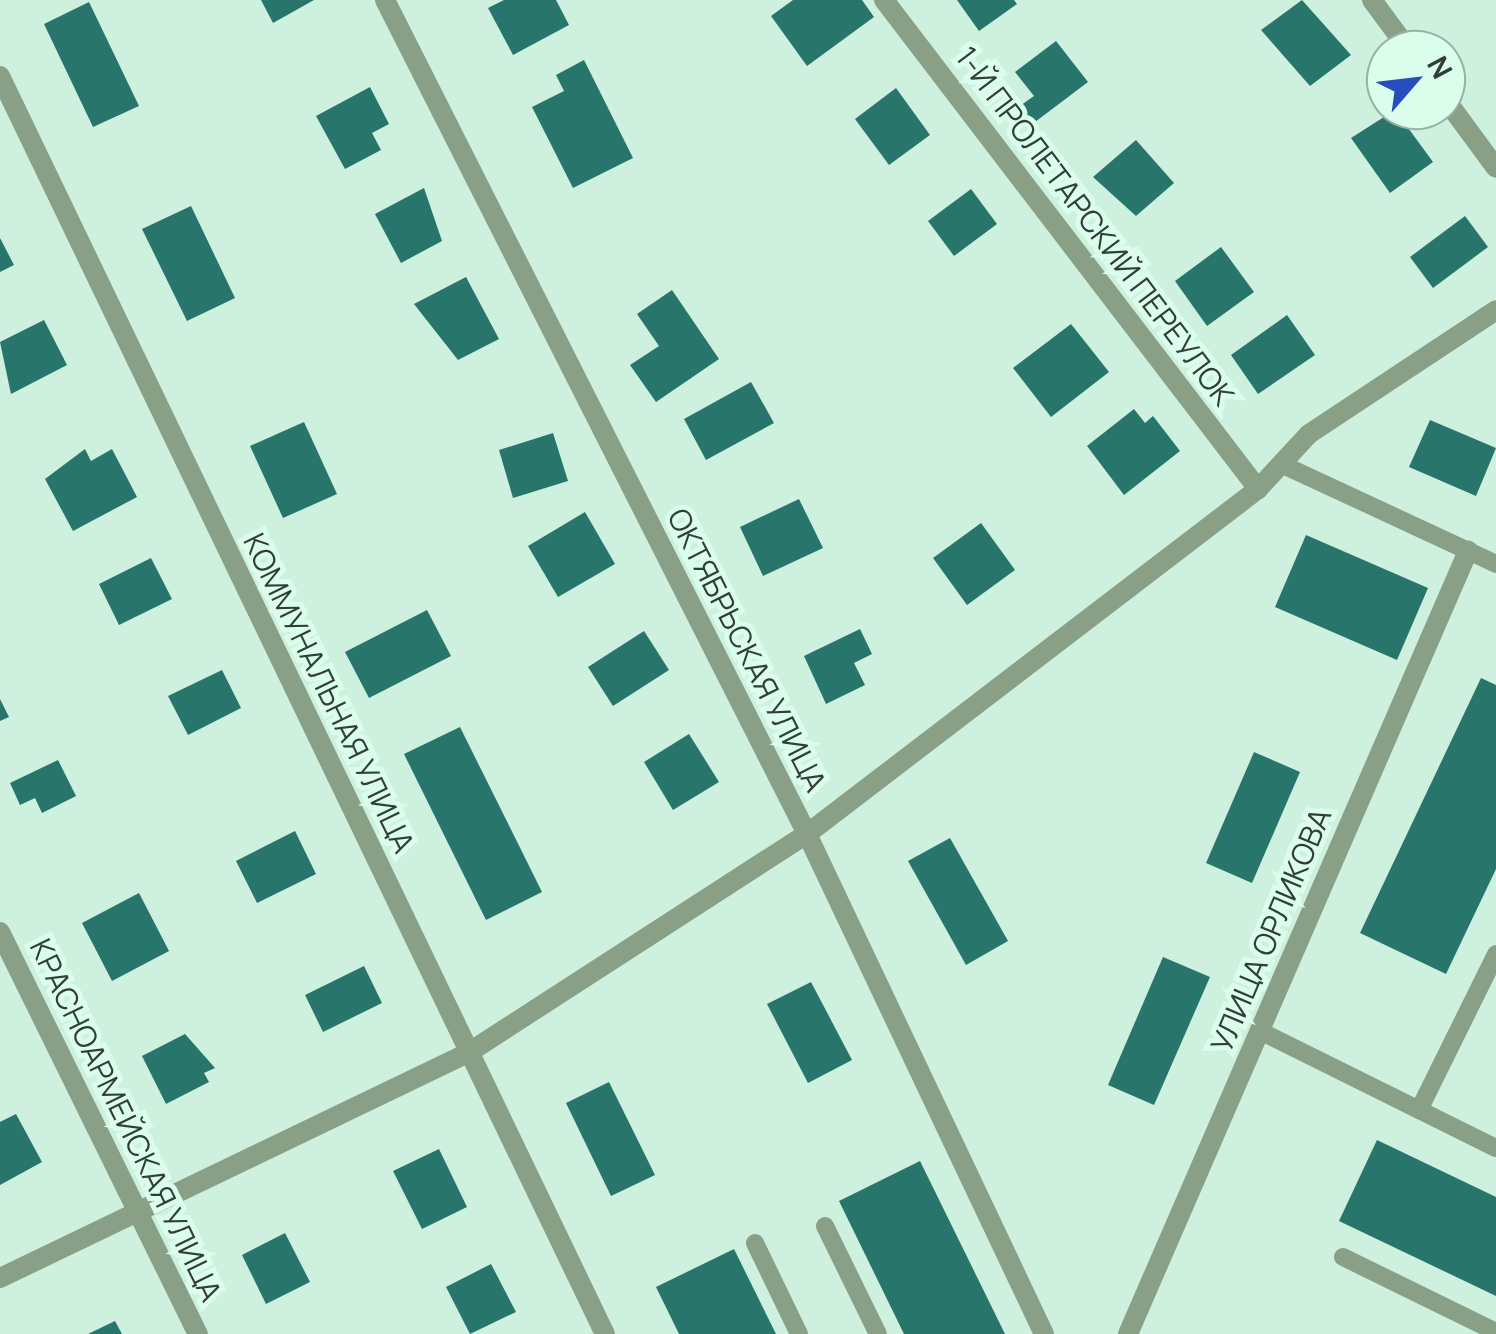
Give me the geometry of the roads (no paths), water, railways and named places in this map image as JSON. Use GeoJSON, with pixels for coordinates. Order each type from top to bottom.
{"type":"FeatureCollection","features":[{"type":"Feature","properties":{"kind":"street","name":"ОКТЯБРЬСКАЯ УЛИЦА"},"geometry":{"type":"LineString","coordinates":[[385,0],[807,834],[1044,1334]]}},
{"type":"Feature","properties":{"kind":"street","name":"1-Й ПРОЛЕТАРСКИЙ ПЕРЕУЛОК"},"geometry":{"type":"LineString","coordinates":[[884,0],[1258,488]]}},
{"type":"Feature","properties":{"kind":"street"},"geometry":{"type":"LineString","coordinates":[[1372,0],[1394,30]]}},
{"type":"Feature","properties":{"kind":"street","name":"КОММУНАЛЬНАЯ УЛИЦА"},"geometry":{"type":"LineString","coordinates":[[0,76],[606,1334]]}},
{"type":"Feature","properties":{"kind":"street"},"geometry":{"type":"LineString","coordinates":[[1466,127],[1496,168]]}},
{"type":"Feature","properties":{"kind":"street"},"geometry":{"type":"LineString","coordinates":[[0,1278],[468,1053],[807,834],[1258,488],[1309,434],[1496,310]]}},
{"type":"Feature","properties":{"kind":"street","name":"УЛИЦА ОРЛИКОВА"},"geometry":{"type":"LineString","coordinates":[[1128,1334],[1468,551]]}},
{"type":"Feature","properties":{"kind":"street","name":"КРАСНОАРМЕЙСКАЯ УЛИЦА"},"geometry":{"type":"LineString","coordinates":[[0,932],[198,1334]]}},
{"type":"Feature","properties":{"kind":"lane"},"geometry":{"type":"LineString","coordinates":[[1281,464],[1496,564]]}},
{"type":"Feature","properties":{"kind":"lane"},"geometry":{"type":"LineString","coordinates":[[1419,1110],[1496,954]]}},
{"type":"Feature","properties":{"kind":"lane"},"geometry":{"type":"LineString","coordinates":[[1260,1031],[1496,1148]]}},
{"type":"Feature","properties":{"kind":"lane"},"geometry":{"type":"LineString","coordinates":[[825,1226],[878,1334]]}},
{"type":"Feature","properties":{"kind":"lane"},"geometry":{"type":"LineString","coordinates":[[755,1244],[800,1334]]}},
{"type":"Feature","properties":{"kind":"lane"},"geometry":{"type":"LineString","coordinates":[[1342,1257],[1496,1332]]}}]}
